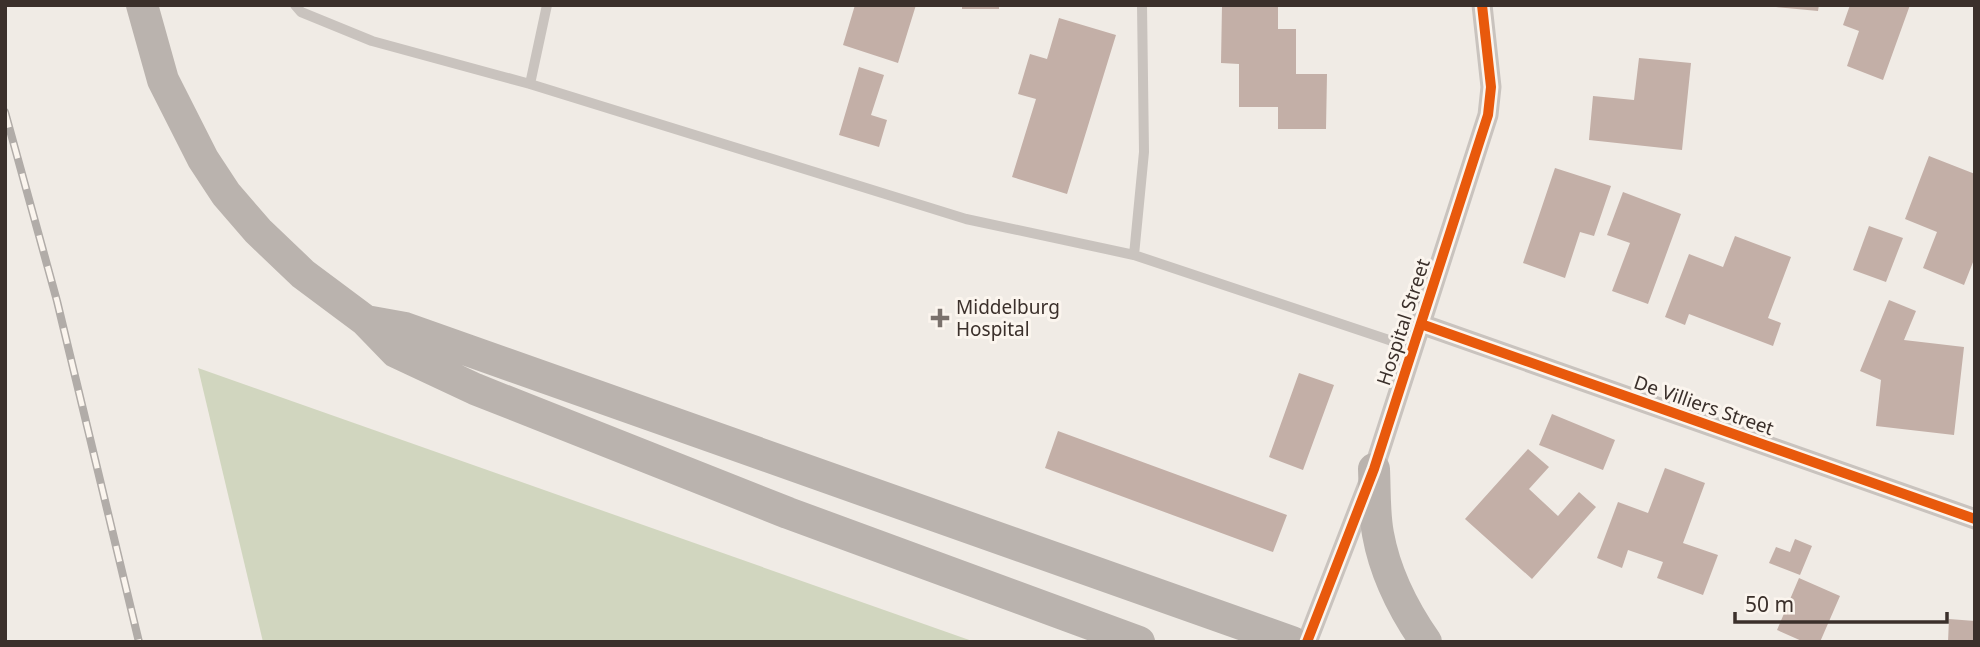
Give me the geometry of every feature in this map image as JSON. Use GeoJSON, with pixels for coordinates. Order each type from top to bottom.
{"type":"FeatureCollection","features":[{"type":"Feature","properties":{"kind":"main road"},"geometry":{"type":"LineString","coordinates":[[142,5],[163,80],[198,149],[226,194],[303,274],[366,321],[396,352],[475,389],[788,513],[1139,642]]}},
{"type":"Feature","properties":{"kind":"main road"},"geometry":{"type":"LineString","coordinates":[[366,321],[405,328],[1292,642]]}},
{"type":"Feature","properties":{"kind":"main road"},"geometry":{"type":"LineString","coordinates":[[1374,469],[1377,533],[1387,570],[1404,608],[1426,642]]}},
{"type":"Feature","properties":{"kind":"street","name":"Hospital Street"},"geometry":{"type":"LineString","coordinates":[[1307,642],[1374,469],[1488,115],[1491,87],[1482,5]]}},
{"type":"Feature","properties":{"kind":"street","name":"De Villiers Street"},"geometry":{"type":"LineString","coordinates":[[1422,324],[1975,519]]}},
{"type":"Feature","properties":{"kind":"lane"},"geometry":{"type":"LineString","coordinates":[[295,5],[313,18],[372,41],[530,84],[966,219],[1134,255],[1413,348]]}},
{"type":"Feature","properties":{"kind":"lane"},"geometry":{"type":"LineString","coordinates":[[530,84],[547,5]]}},
{"type":"Feature","properties":{"kind":"lane"},"geometry":{"type":"LineString","coordinates":[[1134,255],[1144,152],[1142,5]]}},
{"type":"Feature","properties":{"kind":"green space"},"geometry":{"type":"Polygon","coordinates":[[[198,368],[975,642],[263,642],[198,368]]]}},
{"type":"Feature","properties":{"kind":"building"},"geometry":{"type":"Polygon","coordinates":[[[855,5],[916,5],[898,63],[843,45],[855,5]]]}},
{"type":"Feature","properties":{"kind":"building"},"geometry":{"type":"Polygon","coordinates":[[[962,5],[999,5],[999,9],[962,9],[962,5]]]}},
{"type":"Feature","properties":{"kind":"building"},"geometry":{"type":"Polygon","coordinates":[[[1222,5],[1278,5],[1278,29],[1296,29],[1296,74],[1327,74],[1326,129],[1278,129],[1278,107],[1239,107],[1239,64],[1221,63],[1222,5]]]}},
{"type":"Feature","properties":{"kind":"building"},"geometry":{"type":"Polygon","coordinates":[[[1776,5],[1819,5],[1818,11],[1776,5]]]}},
{"type":"Feature","properties":{"kind":"building"},"geometry":{"type":"Polygon","coordinates":[[[1850,5],[1910,5],[1883,80],[1847,66],[1859,31],[1843,25],[1850,5]]]}},
{"type":"Feature","properties":{"kind":"building"},"geometry":{"type":"Polygon","coordinates":[[[1059,18],[1116,35],[1067,194],[1012,177],[1036,99],[1018,94],[1030,54],[1047,59],[1059,18]]]}},
{"type":"Feature","properties":{"kind":"building"},"geometry":{"type":"Polygon","coordinates":[[[1639,58],[1691,63],[1682,150],[1589,140],[1593,96],[1634,100],[1639,58]]]}},
{"type":"Feature","properties":{"kind":"building"},"geometry":{"type":"Polygon","coordinates":[[[859,67],[884,75],[871,115],[887,120],[879,147],[839,135],[859,67]]]}},
{"type":"Feature","properties":{"kind":"building"},"geometry":{"type":"Polygon","coordinates":[[[1929,156],[1975,174],[1975,257],[1964,285],[1923,268],[1937,232],[1905,219],[1929,156]]]}},
{"type":"Feature","properties":{"kind":"building"},"geometry":{"type":"Polygon","coordinates":[[[1555,168],[1611,186],[1594,236],[1580,232],[1565,278],[1523,263],[1555,168]]]}},
{"type":"Feature","properties":{"kind":"building"},"geometry":{"type":"Polygon","coordinates":[[[1623,192],[1681,214],[1648,304],[1612,291],[1630,243],[1607,235],[1623,192]]]}},
{"type":"Feature","properties":{"kind":"building"},"geometry":{"type":"Polygon","coordinates":[[[1869,226],[1903,238],[1886,282],[1853,270],[1869,226]]]}},
{"type":"Feature","properties":{"kind":"building"},"geometry":{"type":"Polygon","coordinates":[[[1735,236],[1791,257],[1768,318],[1781,323],[1773,346],[1689,314],[1685,325],[1665,317],[1689,254],[1723,267],[1735,236]]]}},
{"type":"Feature","properties":{"kind":"building"},"geometry":{"type":"Polygon","coordinates":[[[1889,300],[1916,311],[1904,340],[1964,347],[1954,435],[1876,426],[1881,380],[1860,371],[1889,300]]]}},
{"type":"Feature","properties":{"kind":"building"},"geometry":{"type":"Polygon","coordinates":[[[1299,373],[1334,385],[1303,470],[1269,457],[1299,373]]]}},
{"type":"Feature","properties":{"kind":"building"},"geometry":{"type":"Polygon","coordinates":[[[1552,414],[1615,440],[1603,470],[1539,445],[1552,414]]]}},
{"type":"Feature","properties":{"kind":"building"},"geometry":{"type":"Polygon","coordinates":[[[1058,431],[1287,515],[1273,552],[1045,468],[1058,431]]]}},
{"type":"Feature","properties":{"kind":"building"},"geometry":{"type":"Polygon","coordinates":[[[1528,449],[1549,467],[1529,489],[1558,516],[1579,492],[1596,507],[1532,579],[1465,519],[1528,449]]]}},
{"type":"Feature","properties":{"kind":"building"},"geometry":{"type":"Polygon","coordinates":[[[1665,468],[1705,483],[1683,543],[1718,555],[1703,595],[1657,578],[1663,562],[1628,550],[1622,568],[1597,558],[1618,502],[1648,513],[1665,468]]]}},
{"type":"Feature","properties":{"kind":"building"},"geometry":{"type":"Polygon","coordinates":[[[1795,539],[1812,546],[1800,575],[1769,563],[1776,547],[1790,552],[1795,539]]]}},
{"type":"Feature","properties":{"kind":"building"},"geometry":{"type":"Polygon","coordinates":[[[1799,578],[1840,596],[1820,642],[1804,642],[1777,630],[1799,578]]]}},
{"type":"Feature","properties":{"kind":"building"},"geometry":{"type":"Polygon","coordinates":[[[1949,619],[1975,621],[1975,642],[1948,642],[1949,619]]]}},
{"type":"Feature","properties":{"kind":"railway"},"geometry":{"type":"LineString","coordinates":[[5,112],[57,301],[139,642]]}},
{"type":"Feature","properties":{"kind":"cycle path"},"geometry":{"type":"LineString","coordinates":[[1307,642],[1374,469],[1488,115],[1491,87],[1482,5]]}},
{"type":"Feature","properties":{"kind":"cycle path"},"geometry":{"type":"LineString","coordinates":[[1421,324],[1975,519]]}},
{"type":"Feature","properties":{"kind":"place","name":"Middelburg Hospital"},"geometry":{"type":"Point","coordinates":[940,318]}}]}
